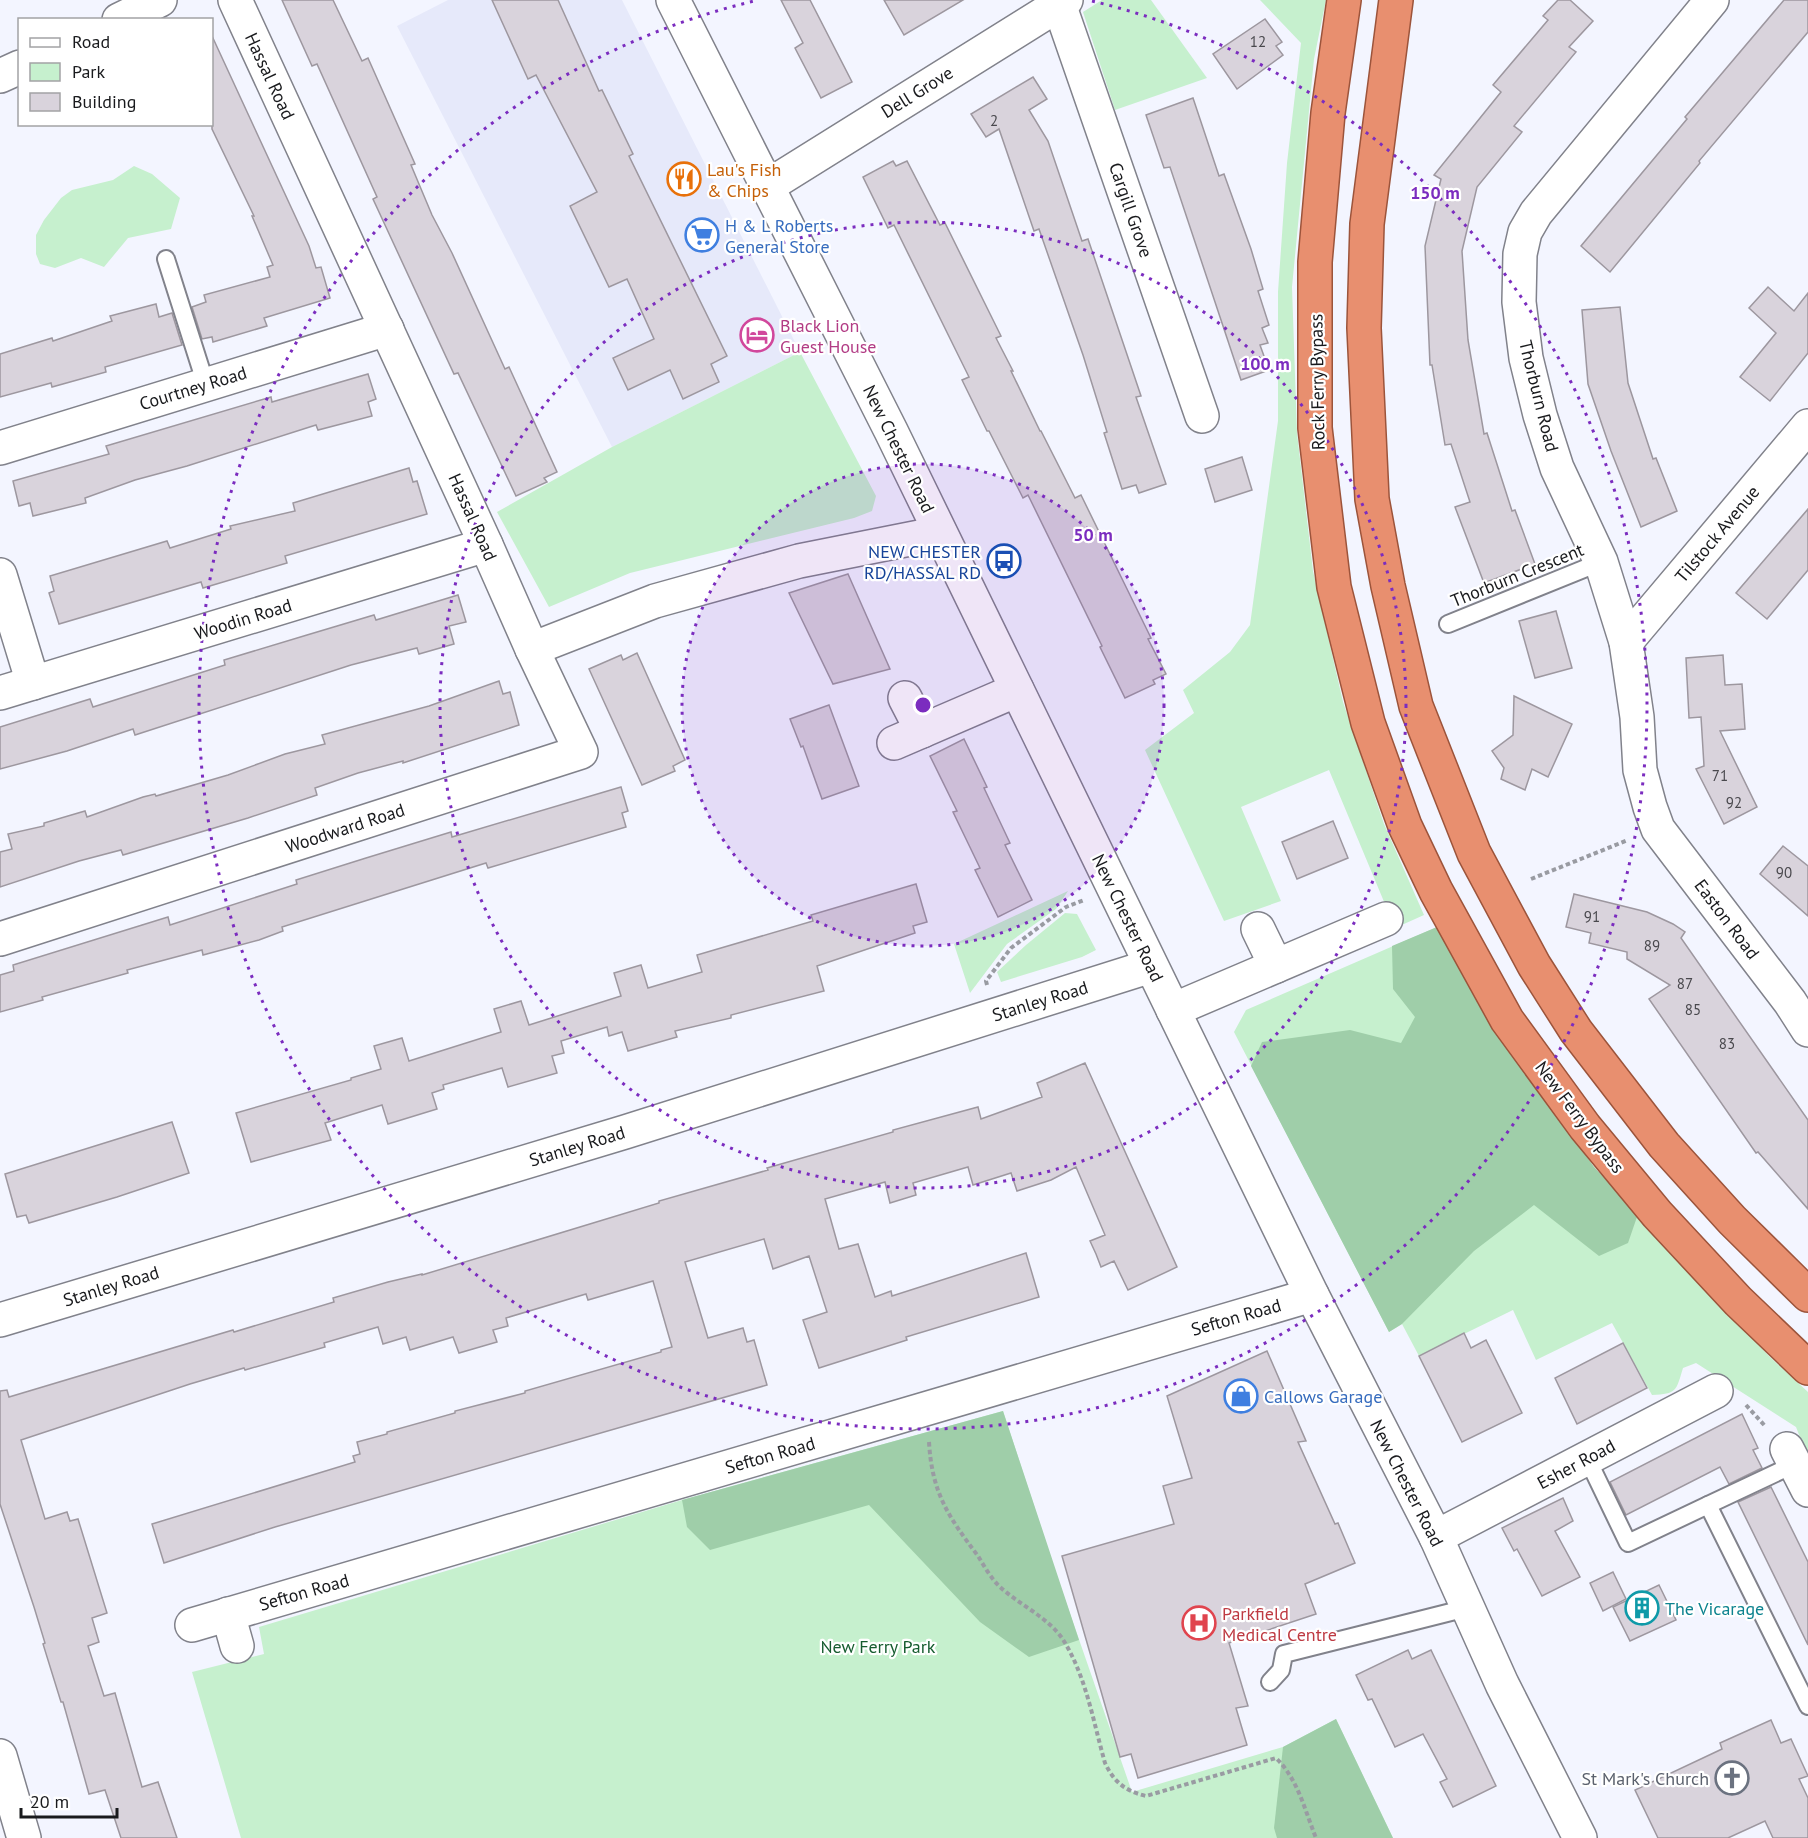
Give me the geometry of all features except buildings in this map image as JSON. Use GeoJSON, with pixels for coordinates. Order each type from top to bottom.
{"type":"FeatureCollection","features":[{"type":"Feature","properties":{"kind":"highway","name":"Rock Ferry Bypass"},"geometry":{"type":"LineString","coordinates":[[1344,0],[1328,113],[1315,262],[1315,428],[1334,587],[1368,723],[1406,826]]}},
{"type":"Feature","properties":{"kind":"highway"},"geometry":{"type":"LineString","coordinates":[[1395,0],[1367,224],[1364,328],[1372,498],[1388,586],[1416,706],[1474,853],[1534,965],[1576,1031],[1664,1145],[1732,1220],[1808,1295]]}},
{"type":"Feature","properties":{"kind":"highway","name":"New Ferry Bypass"},"geometry":{"type":"LineString","coordinates":[[1406,826],[1436,891],[1507,1020],[1585,1127],[1657,1215],[1738,1301],[1808,1368]]}},
{"type":"Feature","properties":{"kind":"street"},"geometry":{"type":"LineString","coordinates":[[123,18],[160,0]]}},
{"type":"Feature","properties":{"kind":"street","name":"Hassal Road"},"geometry":{"type":"LineString","coordinates":[[235,0],[532,649]]}},
{"type":"Feature","properties":{"kind":"street","name":"New Chester Road"},"geometry":{"type":"LineString","coordinates":[[673,0],[940,533],[1312,1295],[1436,1537],[1502,1684],[1580,1838]]}},
{"type":"Feature","properties":{"kind":"street","name":"Thorburn Road"},"geometry":{"type":"LineString","coordinates":[[1654,818],[1641,770],[1637,717],[1626,642],[1601,562],[1557,468],[1540,415],[1525,347],[1519,302],[1520,254],[1525,232],[1536,213],[1712,0]]}},
{"type":"Feature","properties":{"kind":"street","name":"Dell Grove"},"geometry":{"type":"LineString","coordinates":[[768,186],[1063,2]]}},
{"type":"Feature","properties":{"kind":"street","name":"Cargill Grove"},"geometry":{"type":"LineString","coordinates":[[1063,2],[1202,416]]}},
{"type":"Feature","properties":{"kind":"street"},"geometry":{"type":"LineString","coordinates":[[0,76],[18,67]]}},
{"type":"Feature","properties":{"kind":"street","name":"Courtney Road"},"geometry":{"type":"LineString","coordinates":[[0,448],[387,329]]}},
{"type":"Feature","properties":{"kind":"street","name":"Tilstock Avenue"},"geometry":{"type":"LineString","coordinates":[[1626,642],[1808,426]]}},
{"type":"Feature","properties":{"kind":"street"},"geometry":{"type":"LineString","coordinates":[[532,649],[655,601],[799,561],[940,533]]}},
{"type":"Feature","properties":{"kind":"street","name":"Woodin Road"},"geometry":{"type":"LineString","coordinates":[[0,693],[486,545]]}},
{"type":"Feature","properties":{"kind":"street"},"geometry":{"type":"LineString","coordinates":[[0,575],[33,683]]}},
{"type":"Feature","properties":{"kind":"street","name":"Woodward Road"},"geometry":{"type":"LineString","coordinates":[[0,939],[581,752],[532,649]]}},
{"type":"Feature","properties":{"kind":"street"},"geometry":{"type":"LineString","coordinates":[[906,698],[908,737],[1017,690]]}},
{"type":"Feature","properties":{"kind":"street","name":"Easton Road"},"geometry":{"type":"LineString","coordinates":[[1654,818],[1799,991],[1808,1030]]}},
{"type":"Feature","properties":{"kind":"street"},"geometry":{"type":"LineString","coordinates":[[1173,1010],[1386,919]]}},
{"type":"Feature","properties":{"kind":"street"},"geometry":{"type":"LineString","coordinates":[[1258,929],[1276,966]]}},
{"type":"Feature","properties":{"kind":"street","name":"Stanley Road"},"geometry":{"type":"LineString","coordinates":[[0,1320],[614,1135],[1151,966]]}},
{"type":"Feature","properties":{"kind":"street","name":"Sefton Road"},"geometry":{"type":"LineString","coordinates":[[192,1625],[927,1408],[1041,1385],[1117,1362],[1312,1295]]}},
{"type":"Feature","properties":{"kind":"street","name":"Esher Road"},"geometry":{"type":"LineString","coordinates":[[1436,1537],[1716,1391]]}},
{"type":"Feature","properties":{"kind":"street"},"geometry":{"type":"LineString","coordinates":[[228,1614],[237,1646]]}},
{"type":"Feature","properties":{"kind":"street"},"geometry":{"type":"LineString","coordinates":[[0,1756],[24,1838]]}},
{"type":"Feature","properties":{"kind":"lane"},"geometry":{"type":"LineString","coordinates":[[166,259],[206,385]]}},
{"type":"Feature","properties":{"kind":"lane","name":"Thorburn Crescent"},"geometry":{"type":"LineString","coordinates":[[1448,624],[1601,562]]}},
{"type":"Feature","properties":{"kind":"lane"},"geometry":{"type":"LineString","coordinates":[[1587,1458],[1628,1544],[1708,1505],[1796,1468]]}},
{"type":"Feature","properties":{"kind":"lane"},"geometry":{"type":"LineString","coordinates":[[1708,1505],[1808,1706]]}},
{"type":"Feature","properties":{"kind":"lane"},"geometry":{"type":"LineString","coordinates":[[1270,1682],[1281,1670],[1284,1654],[1467,1608]]}},
{"type":"Feature","properties":{"kind":"path"},"geometry":{"type":"LineString","coordinates":[[1531,879],[1654,818]]}},
{"type":"Feature","properties":{"kind":"path"},"geometry":{"type":"LineString","coordinates":[[995,1015],[986,981],[1011,948],[1066,907],[1113,888]]}},
{"type":"Feature","properties":{"kind":"path"},"geometry":{"type":"LineString","coordinates":[[1716,1391],[1744,1403],[1796,1468]]}},
{"type":"Feature","properties":{"kind":"path"},"geometry":{"type":"LineString","coordinates":[[927,1408],[930,1459],[934,1483],[943,1505],[998,1585],[1047,1623],[1061,1637],[1080,1673],[1104,1763],[1111,1776],[1132,1792],[1146,1796],[1276,1758],[1285,1767],[1297,1789],[1316,1838]]}},
{"type":"Feature","properties":{"kind":"shaded area"},"geometry":{"type":"Polygon","coordinates":[[[448,0],[622,0],[800,352],[612,447],[397,26],[448,0]]]}},
{"type":"Feature","properties":{"kind":"green space"},"geometry":{"type":"Polygon","coordinates":[[[1102,0],[1151,0],[1207,78],[1115,110],[1083,12],[1102,0]]]}},
{"type":"Feature","properties":{"kind":"green space"},"geometry":{"type":"Polygon","coordinates":[[[1260,0],[1326,0],[1314,59],[1292,287],[1297,433],[1313,571],[1343,702],[1384,824],[1424,915],[1395,928],[1329,770],[1241,807],[1281,901],[1224,921],[1145,750],[1194,713],[1183,690],[1230,652],[1250,625],[1278,421],[1278,292],[1287,163],[1301,43],[1260,0]]]}},
{"type":"Feature","properties":{"kind":"green space"},"geometry":{"type":"Polygon","coordinates":[[[134,166],[152,174],[180,198],[171,229],[128,238],[104,267],[81,258],[55,268],[40,264],[36,254],[36,235],[61,198],[72,190],[113,180],[134,166]]]}},
{"type":"Feature","properties":{"kind":"green space"},"geometry":{"type":"Polygon","coordinates":[[[800,352],[876,496],[872,511],[854,518],[630,573],[549,607],[497,512],[612,447],[800,352]]]}},
{"type":"Feature","properties":{"kind":"green space"},"geometry":{"type":"Polygon","coordinates":[[[1068,891],[1056,909],[1007,944],[970,993],[954,944],[1068,891]]]}},
{"type":"Feature","properties":{"kind":"green space"},"geometry":{"type":"Polygon","coordinates":[[[1065,913],[1077,914],[1096,950],[1082,957],[1001,982],[997,972],[1065,913]]]}},
{"type":"Feature","properties":{"kind":"green space"},"geometry":{"type":"Polygon","coordinates":[[[1437,927],[1502,1037],[1594,1167],[1769,1356],[1808,1392],[1808,1458],[1796,1427],[1696,1363],[1683,1368],[1674,1390],[1666,1394],[1652,1395],[1612,1323],[1536,1360],[1513,1310],[1419,1356],[1402,1324],[1389,1332],[1234,1032],[1246,1010],[1437,927]]]}},
{"type":"Feature","properties":{"kind":"green space"},"geometry":{"type":"Polygon","coordinates":[[[1437,927],[1502,1037],[1594,1167],[1638,1214],[1628,1243],[1599,1256],[1534,1205],[1474,1251],[1402,1324],[1389,1332],[1251,1066],[1262,1042],[1350,1030],[1401,1043],[1415,1017],[1393,989],[1392,946],[1437,927]]]}},
{"type":"Feature","properties":{"kind":"green space","name":"New Ferry Park"},"geometry":{"type":"Polygon","coordinates":[[[1003,1411],[1132,1792],[1283,1747],[1336,1719],[1393,1838],[241,1838],[192,1672],[264,1654],[259,1627],[682,1500],[1003,1411]]]}},
{"type":"Feature","properties":{"kind":"green space"},"geometry":{"type":"Polygon","coordinates":[[[1003,1411],[1079,1640],[1029,1657],[980,1622],[869,1505],[710,1550],[687,1527],[682,1500],[1003,1411]]]}},
{"type":"Feature","properties":{"kind":"green space"},"geometry":{"type":"Polygon","coordinates":[[[1336,1719],[1393,1838],[1277,1838],[1274,1828],[1283,1747],[1336,1719]]]}},
{"type":"Feature","properties":{"kind":"place","name":"Lau's Fish & Chips"},"geometry":{"type":"Point","coordinates":[684,179]}},
{"type":"Feature","properties":{"kind":"place","name":"H & L Roberts General Store"},"geometry":{"type":"Point","coordinates":[702,235]}},
{"type":"Feature","properties":{"kind":"place","name":"Black Lion Guest House"},"geometry":{"type":"Point","coordinates":[757,335]}},
{"type":"Feature","properties":{"kind":"place","name":"NEW CHESTER RD/HASSAL RD"},"geometry":{"type":"Point","coordinates":[1004,561]}},
{"type":"Feature","properties":{"kind":"place","name":"Callows Garage"},"geometry":{"type":"Point","coordinates":[1241,1396]}},
{"type":"Feature","properties":{"kind":"place","name":"The Vicarage"},"geometry":{"type":"Point","coordinates":[1642,1608]}},
{"type":"Feature","properties":{"kind":"place","name":"Parkfield Medical Centre"},"geometry":{"type":"Point","coordinates":[1199,1623]}},
{"type":"Feature","properties":{"kind":"place","name":"St Mark's Church"},"geometry":{"type":"Point","coordinates":[1732,1778]}}]}
